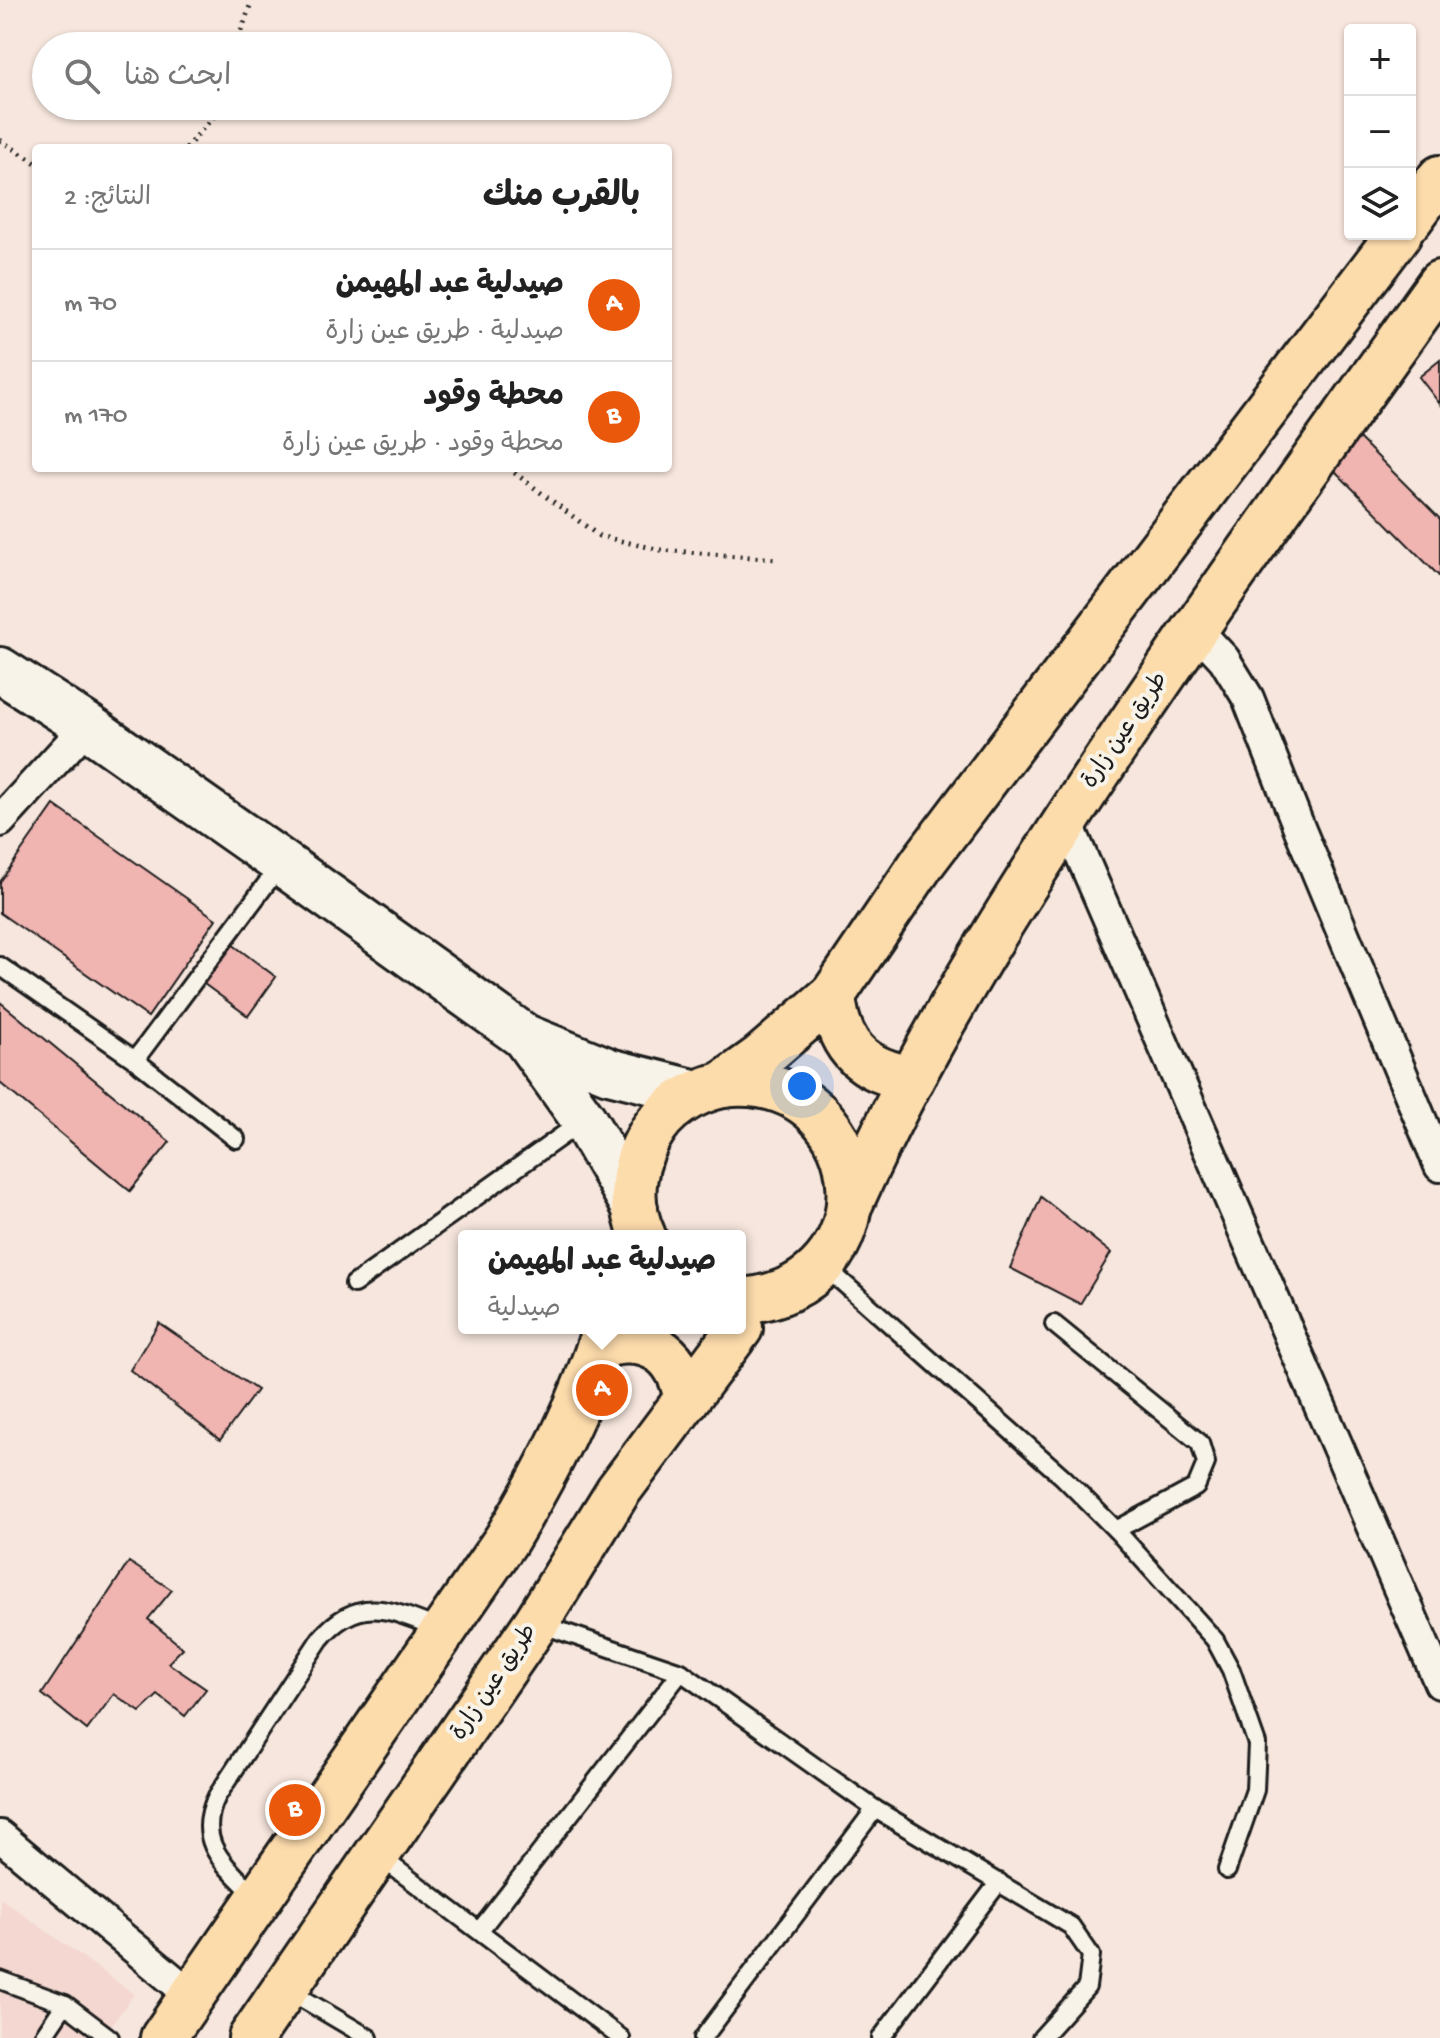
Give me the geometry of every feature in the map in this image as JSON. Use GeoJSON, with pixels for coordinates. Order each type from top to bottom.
{"type":"FeatureCollection","features":[{"type":"Feature","properties":{"kind":"main road"},"geometry":{"type":"LineString","coordinates":[[1416,211],[1440,178]]}},
{"type":"Feature","properties":{"kind":"main road"},"geometry":{"type":"LineString","coordinates":[[637,1226],[634,1185],[637,1162],[646,1140],[660,1120],[677,1105],[710,1089],[786,1038],[833,995],[923,862],[1394,240]]}},
{"type":"Feature","properties":{"kind":"main road","name":"طريق عين زارة"},"geometry":{"type":"LineString","coordinates":[[823,1265],[841,1236],[851,1202],[911,1078],[970,974],[1066,820],[1195,628],[1440,283]]}},
{"type":"Feature","properties":{"kind":"main road"},"geometry":{"type":"LineString","coordinates":[[0,670],[87,726],[525,1037],[609,1071],[710,1089],[748,1084],[772,1088],[795,1097],[815,1112],[831,1131],[843,1153],[851,1202]]}},
{"type":"Feature","properties":{"kind":"main road"},"geometry":{"type":"LineString","coordinates":[[833,995],[839,1031],[861,1060],[876,1070],[911,1078]]}},
{"type":"Feature","properties":{"kind":"main road"},"geometry":{"type":"LineString","coordinates":[[525,1037],[584,1120],[637,1226]]}},
{"type":"Feature","properties":{"kind":"main road"},"geometry":{"type":"LineString","coordinates":[[746,1314],[805,1281],[823,1265]]}},
{"type":"Feature","properties":{"kind":"main road","name":"طريق عين زارة"},"geometry":{"type":"LineString","coordinates":[[251,2038],[536,1623],[618,1491],[732,1334]]}},
{"type":"Feature","properties":{"kind":"main road"},"geometry":{"type":"LineString","coordinates":[[163,2038],[506,1540],[530,1500],[580,1397],[603,1337],[650,1345],[664,1353],[683,1380],[686,1397]]}},
{"type":"Feature","properties":{"kind":"street"},"geometry":{"type":"LineString","coordinates":[[1195,628],[1224,659],[1248,698],[1440,1166]]}},
{"type":"Feature","properties":{"kind":"street"},"geometry":{"type":"LineString","coordinates":[[0,821],[87,726]]}},
{"type":"Feature","properties":{"kind":"street"},"geometry":{"type":"LineString","coordinates":[[1066,820],[1440,1683]]}},
{"type":"Feature","properties":{"kind":"street"},"geometry":{"type":"LineString","coordinates":[[0,1836],[192,1996]]}},
{"type":"Feature","properties":{"kind":"lane"},"geometry":{"type":"LineString","coordinates":[[135,1060],[282,863]]}},
{"type":"Feature","properties":{"kind":"lane"},"geometry":{"type":"LineString","coordinates":[[0,966],[135,1060],[236,1139]]}},
{"type":"Feature","properties":{"kind":"lane"},"geometry":{"type":"LineString","coordinates":[[354,1284],[584,1120]]}},
{"type":"Feature","properties":{"kind":"lane"},"geometry":{"type":"LineString","coordinates":[[823,1265],[1063,1477],[1116,1530],[1215,1640],[1231,1670],[1257,1744],[1255,1790],[1227,1870]]}},
{"type":"Feature","properties":{"kind":"lane"},"geometry":{"type":"LineString","coordinates":[[1054,1324],[1200,1443],[1206,1463],[1196,1487],[1116,1530]]}},
{"type":"Feature","properties":{"kind":"lane"},"geometry":{"type":"LineString","coordinates":[[259,1899],[212,1847],[207,1829],[209,1812],[320,1639],[334,1622],[353,1611],[373,1608],[395,1612],[444,1631]]}},
{"type":"Feature","properties":{"kind":"lane"},"geometry":{"type":"LineString","coordinates":[[536,1623],[681,1672],[875,1809],[1071,1926],[1091,1955],[1087,1987],[1041,2038]]}},
{"type":"Feature","properties":{"kind":"lane"},"geometry":{"type":"LineString","coordinates":[[480,1930],[681,1672]]}},
{"type":"Feature","properties":{"kind":"lane"},"geometry":{"type":"LineString","coordinates":[[703,2038],[875,1809]]}},
{"type":"Feature","properties":{"kind":"lane"},"geometry":{"type":"LineString","coordinates":[[378,1855],[621,2038]]}},
{"type":"Feature","properties":{"kind":"lane"},"geometry":{"type":"LineString","coordinates":[[881,2038],[999,1882]]}},
{"type":"Feature","properties":{"kind":"lane"},"geometry":{"type":"LineString","coordinates":[[0,1980],[65,2004],[110,2038]]}},
{"type":"Feature","properties":{"kind":"lane"},"geometry":{"type":"LineString","coordinates":[[284,1987],[369,2038]]}},
{"type":"Feature","properties":{"kind":"lane"},"geometry":{"type":"LineString","coordinates":[[42,2038],[65,2004]]}},
{"type":"Feature","properties":{"kind":"path"},"geometry":{"type":"LineString","coordinates":[[241,32],[252,0]]}},
{"type":"Feature","properties":{"kind":"path"},"geometry":{"type":"LineString","coordinates":[[190,144],[211,120]]}},
{"type":"Feature","properties":{"kind":"path"},"geometry":{"type":"LineString","coordinates":[[0,140],[32,160]]}},
{"type":"Feature","properties":{"kind":"path"},"geometry":{"type":"LineString","coordinates":[[513,472],[599,536],[661,550],[777,559]]}},
{"type":"Feature","properties":{"kind":"shaded area"},"geometry":{"type":"Polygon","coordinates":[[[0,1898],[134,1994],[102,2038],[0,2038],[0,1898]]]}},
{"type":"Feature","properties":{"kind":"building"},"geometry":{"type":"Polygon","coordinates":[[[1440,360],[1440,404],[1419,377],[1440,360]]]}},
{"type":"Feature","properties":{"kind":"building"},"geometry":{"type":"Polygon","coordinates":[[[1358,437],[1440,519],[1440,577],[1329,465],[1358,437]]]}},
{"type":"Feature","properties":{"kind":"building"},"geometry":{"type":"Polygon","coordinates":[[[54,805],[216,919],[148,1017],[0,913],[0,882],[54,805]]]}},
{"type":"Feature","properties":{"kind":"building"},"geometry":{"type":"Polygon","coordinates":[[[228,941],[276,977],[248,1016],[200,981],[228,941]]]}},
{"type":"Feature","properties":{"kind":"building"},"geometry":{"type":"Polygon","coordinates":[[[0,1002],[170,1142],[130,1191],[0,1083],[0,1002]]]}},
{"type":"Feature","properties":{"kind":"building"},"geometry":{"type":"Polygon","coordinates":[[[1041,1197],[1111,1253],[1080,1304],[1010,1268],[1041,1197]]]}},
{"type":"Feature","properties":{"kind":"building"},"geometry":{"type":"Polygon","coordinates":[[[159,1323],[257,1390],[220,1440],[130,1370],[159,1323]]]}},
{"type":"Feature","properties":{"kind":"building"},"geometry":{"type":"Polygon","coordinates":[[[129,1562],[172,1590],[148,1619],[183,1648],[168,1663],[206,1689],[185,1716],[158,1695],[140,1712],[114,1694],[87,1730],[42,1694],[129,1562]]]}},
{"type":"Feature","properties":{"kind":"place","name":"صيدلية عبد المهيمن"},"geometry":{"type":"Point","coordinates":[602,1390]}},
{"type":"Feature","properties":{"kind":"place","name":"محطة وقود"},"geometry":{"type":"Point","coordinates":[295,1810]}}]}
